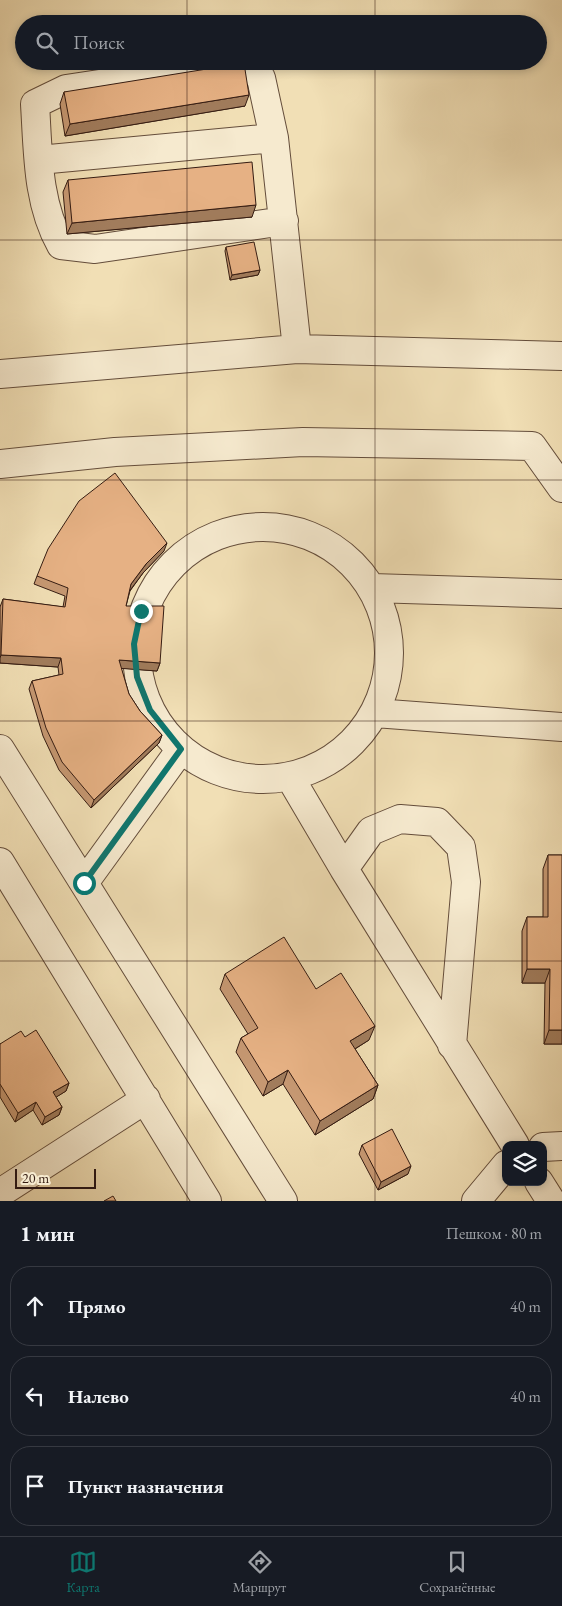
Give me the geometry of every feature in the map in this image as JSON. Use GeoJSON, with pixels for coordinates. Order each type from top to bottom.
{"type":"FeatureCollection","features":[{"type":"Feature","properties":{"kind":"street"},"geometry":{"type":"LineString","coordinates":[[192,70],[66,89],[35,104],[43,193],[53,231],[61,245],[95,249],[284,221]]}},
{"type":"Feature","properties":{"kind":"street"},"geometry":{"type":"LineString","coordinates":[[253,70],[261,78],[274,138],[297,350]]}},
{"type":"Feature","properties":{"kind":"street"},"geometry":{"type":"LineString","coordinates":[[39,160],[274,138]]}},
{"type":"Feature","properties":{"kind":"street"},"geometry":{"type":"LineString","coordinates":[[0,374],[297,350],[562,356]]}},
{"type":"Feature","properties":{"kind":"street"},"geometry":{"type":"LineString","coordinates":[[0,464],[115,452],[302,442],[532,446],[562,488]]}},
{"type":"Feature","properties":{"kind":"street"},"geometry":{"type":"LineString","coordinates":[[264,526],[306,534],[343,555],[372,588],[387,628],[388,672],[374,713],[354,741],[327,763],[291,779],[253,779],[211,768],[181,749],[150,710],[137,677],[134,644],[141,611],[156,586],[184,554],[222,533],[264,526]]}},
{"type":"Feature","properties":{"kind":"street"},"geometry":{"type":"LineString","coordinates":[[372,588],[562,594]]}},
{"type":"Feature","properties":{"kind":"street"},"geometry":{"type":"LineString","coordinates":[[374,713],[562,727]]}},
{"type":"Feature","properties":{"kind":"street"},"geometry":{"type":"LineString","coordinates":[[0,749],[283,1201]]}},
{"type":"Feature","properties":{"kind":"street"},"geometry":{"type":"LineString","coordinates":[[84,883],[181,749]]}},
{"type":"Feature","properties":{"kind":"street"},"geometry":{"type":"LineString","coordinates":[[291,779],[344,869],[512,1141]]}},
{"type":"Feature","properties":{"kind":"street"},"geometry":{"type":"LineString","coordinates":[[344,869],[371,831],[400,818],[437,822],[461,847],[466,882],[452,1045]]}},
{"type":"Feature","properties":{"kind":"street"},"geometry":{"type":"LineString","coordinates":[[0,862],[207,1201]]}},
{"type":"Feature","properties":{"kind":"street"},"geometry":{"type":"LineString","coordinates":[[0,1193],[146,1099]]}},
{"type":"Feature","properties":{"kind":"street"},"geometry":{"type":"LineString","coordinates":[[547,1147],[562,1146]]}},
{"type":"Feature","properties":{"kind":"street"},"geometry":{"type":"LineString","coordinates":[[476,1201],[502,1170]]}},
{"type":"Feature","properties":{"kind":"street"},"geometry":{"type":"LineString","coordinates":[[542,1186],[551,1201]]}},
{"type":"Feature","properties":{"kind":"building"},"geometry":{"type":"Polygon","coordinates":[[[201,70],[245,70],[249,95],[70,124],[64,92],[201,70]]]}},
{"type":"Feature","properties":{"kind":"building"},"geometry":{"type":"Polygon","coordinates":[[[252,162],[256,205],[72,223],[68,180],[252,162]]]}},
{"type":"Feature","properties":{"kind":"building"},"geometry":{"type":"Polygon","coordinates":[[[254,242],[260,270],[232,275],[226,247],[254,242]]]}},
{"type":"Feature","properties":{"kind":"building"},"geometry":{"type":"Polygon","coordinates":[[[115,473],[167,543],[146,564],[131,584],[126,606],[164,606],[160,663],[119,660],[129,694],[140,711],[162,735],[94,800],[62,762],[46,728],[32,681],[63,674],[61,658],[1,655],[3,599],[65,607],[68,588],[37,576],[48,549],[79,501],[115,473]]]}},
{"type":"Feature","properties":{"kind":"building"},"geometry":{"type":"Polygon","coordinates":[[[548,855],[562,855],[562,1030],[549,1030],[550,969],[527,969],[527,917],[548,917],[548,855]]]}},
{"type":"Feature","properties":{"kind":"building"},"geometry":{"type":"Polygon","coordinates":[[[284,937],[316,989],[341,973],[375,1026],[350,1041],[378,1085],[320,1121],[288,1070],[268,1082],[241,1038],[258,1028],[225,974],[284,937]]]}},
{"type":"Feature","properties":{"kind":"building"},"geometry":{"type":"Polygon","coordinates":[[[36,1030],[69,1083],[53,1092],[62,1107],[45,1117],[36,1102],[18,1113],[0,1084],[0,1044],[21,1031],[25,1037],[36,1030]]]}},
{"type":"Feature","properties":{"kind":"building"},"geometry":{"type":"Polygon","coordinates":[[[392,1129],[411,1166],[381,1182],[362,1145],[392,1129]]]}},
{"type":"Feature","properties":{"kind":"building"},"geometry":{"type":"Polygon","coordinates":[[[113,1196],[116,1201],[104,1201],[113,1196]]]}},
{"type":"Feature","properties":{"kind":"route"},"geometry":{"type":"LineString","coordinates":[[84,883],[181,749],[150,710],[137,677],[134,644],[141,611]]}}]}
